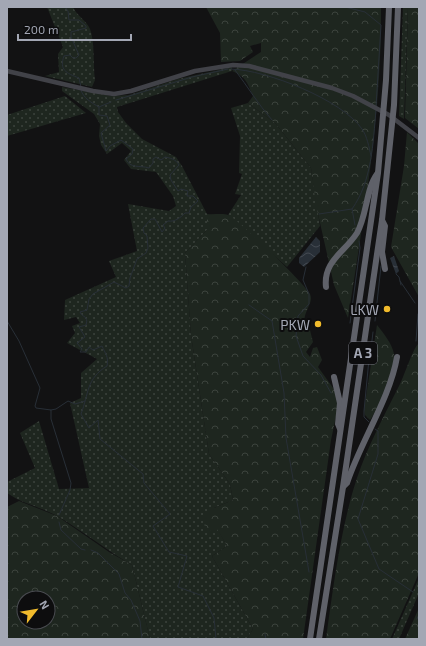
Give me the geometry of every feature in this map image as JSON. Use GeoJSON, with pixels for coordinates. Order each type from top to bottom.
{"type":"FeatureCollection","features":[{"type":"Feature","properties":{"kind":"highway","name":"A 3"},"geometry":{"type":"LineString","coordinates":[[310,639],[378,173],[386,80],[389,7]]}},
{"type":"Feature","properties":{"kind":"highway","name":"A 3"},"geometry":{"type":"LineString","coordinates":[[319,639],[382,220],[394,105],[398,7]]}},
{"type":"Feature","properties":{"kind":"highway"},"geometry":{"type":"LineString","coordinates":[[326,287],[327,270],[335,257],[359,229],[369,200],[373,180],[378,173]]}},
{"type":"Feature","properties":{"kind":"highway"},"geometry":{"type":"LineString","coordinates":[[382,220],[385,226],[382,252],[385,269]]}},
{"type":"Feature","properties":{"kind":"highway"},"geometry":{"type":"LineString","coordinates":[[343,487],[347,483],[355,459],[394,375],[397,356]]}},
{"type":"Feature","properties":{"kind":"highway"},"geometry":{"type":"LineString","coordinates":[[334,377],[339,394],[338,424],[341,432]]}},
{"type":"Feature","properties":{"kind":"street"},"geometry":{"type":"LineString","coordinates":[[7,71],[107,94],[125,93],[181,75],[233,65],[254,67],[332,88],[366,102],[389,115],[419,138]]}},
{"type":"Feature","properties":{"kind":"green space"},"geometry":{"type":"Polygon","coordinates":[[[47,7],[73,7],[90,29],[92,34],[95,80],[92,87],[45,76],[59,72],[58,54],[63,47],[47,7]]]}},
{"type":"Feature","properties":{"kind":"green space"},"geometry":{"type":"Polygon","coordinates":[[[206,7],[381,7],[379,85],[371,163],[348,318],[334,285],[316,205],[311,168],[275,123],[248,103],[253,96],[247,84],[240,75],[232,71],[261,52],[261,43],[250,46],[253,52],[240,61],[221,62],[220,33],[206,7]]]}},
{"type":"Feature","properties":{"kind":"green space"},"geometry":{"type":"Polygon","coordinates":[[[403,7],[408,7],[404,119],[399,116],[403,7]]]}},
{"type":"Feature","properties":{"kind":"green space"},"geometry":{"type":"Polygon","coordinates":[[[408,7],[419,7],[419,129],[405,118],[408,7]]]}},
{"type":"Feature","properties":{"kind":"green space"},"geometry":{"type":"Polygon","coordinates":[[[232,67],[232,71],[117,107],[118,112],[126,123],[142,139],[176,157],[207,214],[207,230],[185,253],[191,335],[209,454],[230,484],[233,500],[214,508],[217,528],[227,546],[212,556],[253,629],[247,639],[150,639],[132,565],[57,516],[19,500],[7,493],[7,482],[35,468],[20,433],[39,421],[59,489],[89,488],[70,403],[81,398],[81,373],[97,359],[67,343],[75,333],[72,326],[80,323],[76,317],[64,320],[65,300],[116,277],[109,261],[137,251],[128,204],[169,211],[176,206],[173,196],[156,172],[131,169],[124,160],[131,151],[122,143],[107,154],[101,145],[99,136],[100,124],[94,114],[62,91],[62,87],[111,96],[129,95],[178,79],[232,67]]]}},
{"type":"Feature","properties":{"kind":"green space"},"geometry":{"type":"Polygon","coordinates":[[[65,96],[86,113],[7,136],[7,115],[65,96]]]}},
{"type":"Feature","properties":{"kind":"green space"},"geometry":{"type":"Polygon","coordinates":[[[248,103],[275,123],[311,168],[320,226],[287,267],[228,215],[241,195],[235,194],[242,174],[239,173],[240,136],[231,108],[248,103]]]}},
{"type":"Feature","properties":{"kind":"green space"},"geometry":{"type":"Polygon","coordinates":[[[407,132],[419,144],[419,297],[391,247],[404,166],[407,132]]]}},
{"type":"Feature","properties":{"kind":"green space"},"geometry":{"type":"Polygon","coordinates":[[[207,214],[226,214],[234,219],[284,265],[310,294],[311,298],[304,320],[307,331],[310,330],[313,342],[306,352],[310,357],[313,348],[317,347],[322,360],[318,367],[336,392],[338,407],[331,440],[303,639],[247,639],[253,629],[212,556],[227,546],[217,529],[207,532],[201,516],[214,508],[233,500],[230,484],[209,454],[191,335],[185,253],[207,230],[207,214]]]}},
{"type":"Feature","properties":{"kind":"green space"},"geometry":{"type":"Polygon","coordinates":[[[377,325],[391,346],[394,354],[394,360],[393,369],[386,388],[378,407],[370,420],[365,415],[364,410],[377,325]]]}},
{"type":"Feature","properties":{"kind":"green space"},"geometry":{"type":"Polygon","coordinates":[[[419,343],[419,573],[390,639],[326,639],[342,537],[351,497],[371,442],[400,384],[414,350],[419,343]]]}},
{"type":"Feature","properties":{"kind":"green space"},"geometry":{"type":"Polygon","coordinates":[[[19,501],[57,516],[109,552],[132,565],[150,639],[7,639],[7,507],[19,501]]]}},
{"type":"Feature","properties":{"kind":"green space"},"geometry":{"type":"Polygon","coordinates":[[[419,578],[419,593],[399,639],[392,639],[419,578]]]}},
{"type":"Feature","properties":{"kind":"green space"},"geometry":{"type":"Polygon","coordinates":[[[419,608],[419,639],[405,639],[419,608]]]}},
{"type":"Feature","properties":{"kind":"water"},"geometry":{"type":"Polygon","coordinates":[[[316,237],[320,241],[320,252],[304,267],[299,263],[299,258],[316,237]]]}},
{"type":"Feature","properties":{"kind":"water"},"geometry":{"type":"Polygon","coordinates":[[[394,256],[399,271],[396,274],[390,258],[394,256]]]}},
{"type":"Feature","properties":{"kind":"waterway"},"geometry":{"type":"LineString","coordinates":[[65,7],[68,11],[69,20],[79,20],[86,26],[86,28],[71,32],[71,37],[79,55],[76,58],[73,58],[70,55],[64,56],[62,65],[67,73],[79,78],[81,87]]}},
{"type":"Feature","properties":{"kind":"waterway"},"geometry":{"type":"LineString","coordinates":[[345,7],[365,12],[381,25],[376,107]]}},
{"type":"Feature","properties":{"kind":"waterway"},"geometry":{"type":"LineString","coordinates":[[116,100],[192,77],[228,69]]}},
{"type":"Feature","properties":{"kind":"waterway"},"geometry":{"type":"LineString","coordinates":[[231,69],[264,75],[283,81],[302,88],[338,108],[352,118],[362,129],[367,138],[371,156]]}},
{"type":"Feature","properties":{"kind":"waterway"},"geometry":{"type":"LineString","coordinates":[[235,70],[272,120]]}},
{"type":"Feature","properties":{"kind":"waterway"},"geometry":{"type":"LineString","coordinates":[[81,90],[86,98],[99,107],[99,115],[107,116],[110,125],[101,133],[106,151],[110,146],[121,140],[133,149],[132,154],[126,159],[130,164],[149,168],[153,163],[153,159],[156,157],[161,160],[165,157],[175,160],[179,165],[170,175],[171,180],[178,191],[181,189],[188,191],[187,196],[193,196],[198,201],[191,207],[189,213],[185,213],[177,219],[168,221],[163,225],[165,228],[162,232],[155,219],[151,219],[143,228],[144,233],[147,236],[148,248],[146,253],[137,259],[130,278],[129,286],[126,288],[114,282],[93,294],[89,299],[87,310],[80,312],[86,318],[87,322],[86,325],[79,327],[85,337],[77,343],[82,349],[80,352],[86,352],[89,347],[93,350],[102,346],[107,360],[107,366],[95,376],[89,387],[81,414],[89,428],[98,420],[100,439],[143,474],[144,483],[170,514],[153,526],[169,552],[187,556],[178,587],[203,596],[214,618],[216,639]]}},
{"type":"Feature","properties":{"kind":"waterway"},"geometry":{"type":"LineString","coordinates":[[99,107],[111,102]]}},
{"type":"Feature","properties":{"kind":"waterway"},"geometry":{"type":"LineString","coordinates":[[355,225],[352,209],[359,198],[368,174],[376,110]]}},
{"type":"Feature","properties":{"kind":"waterway"},"geometry":{"type":"LineString","coordinates":[[319,214],[352,209]]}},
{"type":"Feature","properties":{"kind":"waterway"},"geometry":{"type":"LineString","coordinates":[[350,323],[360,248],[359,241]]}},
{"type":"Feature","properties":{"kind":"waterway"},"geometry":{"type":"LineString","coordinates":[[375,321],[381,266]]}},
{"type":"Feature","properties":{"kind":"waterway"},"geometry":{"type":"LineString","coordinates":[[306,267],[303,280],[309,294],[309,304],[298,316],[296,336],[303,356],[321,375],[331,393]]}},
{"type":"Feature","properties":{"kind":"waterway"},"geometry":{"type":"LineString","coordinates":[[396,274],[399,277],[401,285]]}},
{"type":"Feature","properties":{"kind":"waterway"},"geometry":{"type":"LineString","coordinates":[[400,281],[415,303]]}},
{"type":"Feature","properties":{"kind":"waterway"},"geometry":{"type":"LineString","coordinates":[[249,305],[272,321],[284,393],[286,438],[309,572]]}},
{"type":"Feature","properties":{"kind":"waterway"},"geometry":{"type":"LineString","coordinates":[[416,341],[418,314]]}},
{"type":"Feature","properties":{"kind":"waterway"},"geometry":{"type":"LineString","coordinates":[[7,321],[19,341],[40,388],[35,406],[36,408],[51,410],[51,419],[71,483],[70,490],[59,515]]}},
{"type":"Feature","properties":{"kind":"waterway"},"geometry":{"type":"LineString","coordinates":[[371,349],[373,332]]}},
{"type":"Feature","properties":{"kind":"waterway"},"geometry":{"type":"LineString","coordinates":[[369,359],[364,417],[369,422]]}},
{"type":"Feature","properties":{"kind":"waterway"},"geometry":{"type":"LineString","coordinates":[[51,410],[56,409],[68,401],[75,404],[85,401]]}},
{"type":"Feature","properties":{"kind":"waterway"},"geometry":{"type":"LineString","coordinates":[[375,429],[378,431],[378,454],[358,519],[379,569],[413,592]]}},
{"type":"Feature","properties":{"kind":"waterway"},"geometry":{"type":"LineString","coordinates":[[59,522],[61,530],[81,549],[85,550]]}},
{"type":"Feature","properties":{"kind":"waterway"},"geometry":{"type":"LineString","coordinates":[[91,550],[98,553],[119,574],[125,593],[131,600],[140,621],[142,639]]}},
{"type":"Feature","properties":{"kind":"waterway"},"geometry":{"type":"LineString","coordinates":[[417,619],[419,614]]}},
{"type":"Feature","properties":{"kind":"waterway"},"geometry":{"type":"LineString","coordinates":[[265,634],[266,639]]}},
{"type":"Feature","properties":{"kind":"place","name":"LKW"},"geometry":{"type":"Point","coordinates":[387,309]}},
{"type":"Feature","properties":{"kind":"place","name":"PKW"},"geometry":{"type":"Point","coordinates":[318,324]}}]}
